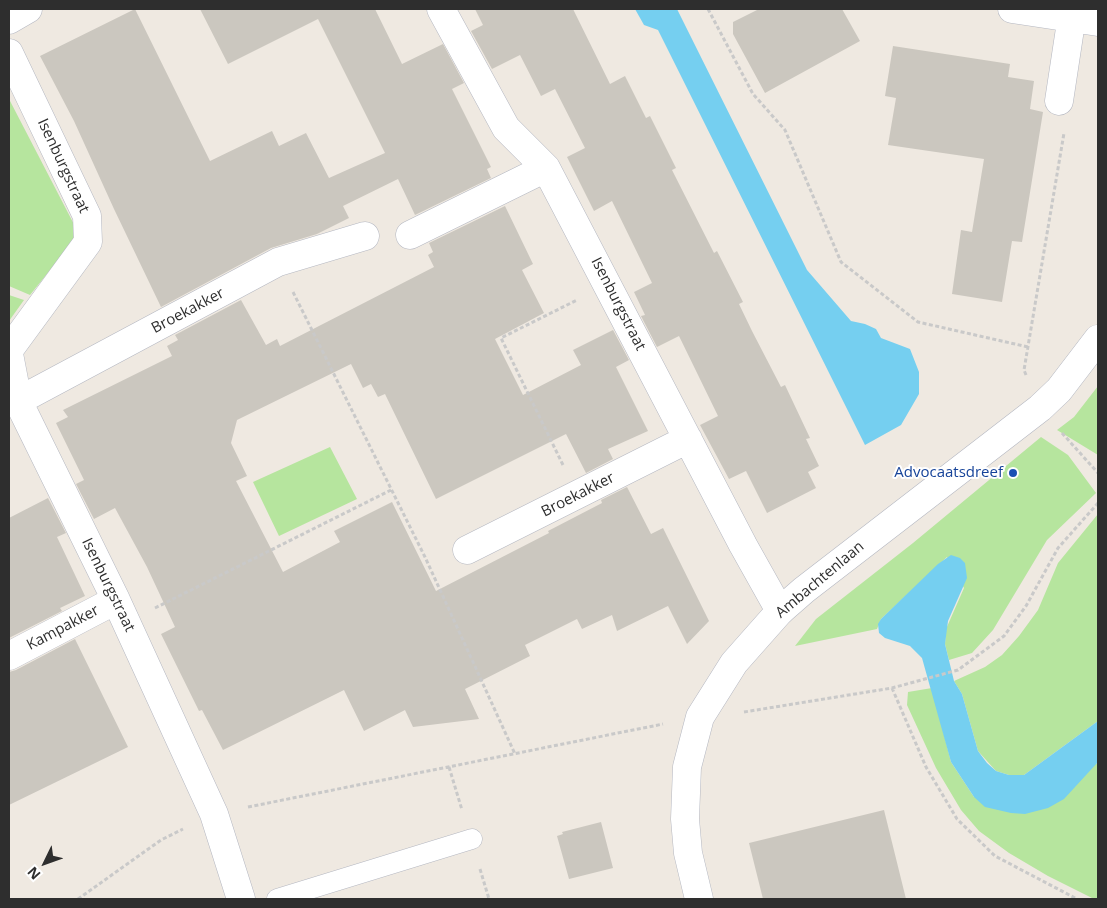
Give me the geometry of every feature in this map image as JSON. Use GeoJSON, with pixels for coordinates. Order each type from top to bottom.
{"type":"FeatureCollection","features":[{"type":"Feature","properties":{"kind":"street"},"geometry":{"type":"LineString","coordinates":[[9,20],[28,9]]}},
{"type":"Feature","properties":{"kind":"street","name":"Isenburgstraat"},"geometry":{"type":"LineString","coordinates":[[442,9],[506,128],[546,168],[742,545],[780,611]]}},
{"type":"Feature","properties":{"kind":"street"},"geometry":{"type":"LineString","coordinates":[[1012,9],[1072,13],[1098,22]]}},
{"type":"Feature","properties":{"kind":"street"},"geometry":{"type":"LineString","coordinates":[[1059,100],[1072,13]]}},
{"type":"Feature","properties":{"kind":"street","name":"Isenburgstraat"},"geometry":{"type":"LineString","coordinates":[[9,53],[87,216],[88,242],[9,352],[18,401],[121,611],[214,814],[241,899]]}},
{"type":"Feature","properties":{"kind":"street"},"geometry":{"type":"LineString","coordinates":[[410,235],[546,168]]}},
{"type":"Feature","properties":{"kind":"street","name":"Broekakker"},"geometry":{"type":"LineString","coordinates":[[18,401],[278,262],[365,236]]}},
{"type":"Feature","properties":{"kind":"street","name":"Ambachtenlaan"},"geometry":{"type":"LineString","coordinates":[[699,899],[688,853],[684,819],[688,767],[700,717],[734,663],[780,611],[804,590],[1040,408],[1059,390],[1098,339]]}},
{"type":"Feature","properties":{"kind":"street","name":"Broekakker"},"geometry":{"type":"LineString","coordinates":[[468,550],[688,439]]}},
{"type":"Feature","properties":{"kind":"street","name":"Kampakker"},"geometry":{"type":"LineString","coordinates":[[9,656],[121,611]]}},
{"type":"Feature","properties":{"kind":"lane"},"geometry":{"type":"LineString","coordinates":[[277,899],[472,840]]}},
{"type":"Feature","properties":{"kind":"path"},"geometry":{"type":"LineString","coordinates":[[708,9],[753,94],[785,130],[841,262],[918,322],[1028,347]]}},
{"type":"Feature","properties":{"kind":"path"},"geometry":{"type":"LineString","coordinates":[[1059,100],[1065,125],[1024,370],[1040,408],[1098,474]]}},
{"type":"Feature","properties":{"kind":"path"},"geometry":{"type":"LineString","coordinates":[[278,262],[425,557],[515,754]]}},
{"type":"Feature","properties":{"kind":"path"},"geometry":{"type":"LineString","coordinates":[[578,494],[501,338],[608,285]]}},
{"type":"Feature","properties":{"kind":"path"},"geometry":{"type":"LineString","coordinates":[[121,611],[392,490]]}},
{"type":"Feature","properties":{"kind":"path"},"geometry":{"type":"LineString","coordinates":[[78,899],[160,840],[214,814],[700,717],[892,688],[958,670],[1004,636],[1026,606],[1058,548],[1098,503]]}},
{"type":"Feature","properties":{"kind":"path"},"geometry":{"type":"LineString","coordinates":[[892,688],[926,767],[957,819],[995,856],[1076,899]]}},
{"type":"Feature","properties":{"kind":"path"},"geometry":{"type":"LineString","coordinates":[[449,767],[472,840]]}},
{"type":"Feature","properties":{"kind":"green space"},"geometry":{"type":"Polygon","coordinates":[[[9,99],[79,234],[30,295],[9,286],[9,99]]]}},
{"type":"Feature","properties":{"kind":"green space"},"geometry":{"type":"Polygon","coordinates":[[[9,295],[24,300],[9,321],[9,295]]]}},
{"type":"Feature","properties":{"kind":"green space"},"geometry":{"type":"Polygon","coordinates":[[[1098,386],[1098,455],[1057,430],[1074,417],[1098,386]]]}},
{"type":"Feature","properties":{"kind":"green space"},"geometry":{"type":"Polygon","coordinates":[[[1041,437],[1068,455],[1096,493],[1047,540],[993,630],[972,653],[949,660],[945,644],[946,629],[964,588],[947,557],[881,619],[877,629],[795,646],[816,619],[913,543],[1041,437]]]}},
{"type":"Feature","properties":{"kind":"green space"},"geometry":{"type":"Polygon","coordinates":[[[330,447],[357,499],[279,536],[253,482],[330,447]]]}},
{"type":"Feature","properties":{"kind":"green space"},"geometry":{"type":"Polygon","coordinates":[[[1098,514],[1098,721],[1024,775],[1009,775],[996,771],[978,751],[962,694],[954,681],[985,667],[1002,655],[1019,636],[1038,610],[1058,563],[1098,514]]]}},
{"type":"Feature","properties":{"kind":"green space"},"geometry":{"type":"Polygon","coordinates":[[[932,688],[951,762],[974,797],[1096,763],[1098,765],[1098,899],[1094,899],[1048,876],[1009,853],[979,831],[961,810],[936,768],[907,705],[908,692],[932,688]]]}},
{"type":"Feature","properties":{"kind":"water"},"geometry":{"type":"Polygon","coordinates":[[[635,9],[677,9],[807,270],[851,321],[876,329],[881,338],[910,349],[919,372],[919,394],[901,425],[865,445],[658,30],[644,25],[635,9]]]}},
{"type":"Feature","properties":{"kind":"water"},"geometry":{"type":"Polygon","coordinates":[[[951,555],[960,558],[965,563],[967,578],[948,621],[945,644],[954,681],[962,694],[978,751],[987,763],[996,771],[1009,775],[1024,775],[1098,721],[1098,762],[1064,799],[1048,808],[1025,814],[1011,813],[985,807],[974,797],[951,762],[922,658],[910,646],[885,638],[879,633],[878,624],[881,619],[938,564],[951,555]]]}},
{"type":"Feature","properties":{"kind":"building"},"geometry":{"type":"Polygon","coordinates":[[[135,9],[210,161],[272,131],[279,146],[306,133],[329,178],[385,153],[318,19],[228,64],[200,9],[375,9],[402,64],[443,44],[464,83],[452,89],[491,167],[487,169],[491,178],[415,215],[398,179],[343,206],[349,218],[317,234],[271,248],[161,307],[74,121],[40,56],[135,9]]]}},
{"type":"Feature","properties":{"kind":"building"},"geometry":{"type":"Polygon","coordinates":[[[475,9],[573,9],[610,84],[625,76],[646,118],[650,116],[676,168],[672,170],[714,253],[717,251],[743,302],[739,304],[752,331],[781,387],[785,385],[810,438],[806,439],[819,466],[808,472],[816,488],[767,513],[746,471],[729,479],[700,425],[718,416],[679,336],[657,347],[641,316],[645,315],[634,292],[652,283],[612,201],[594,211],[567,157],[585,148],[555,89],[541,96],[520,55],[492,69],[471,31],[483,25],[475,9]]]}},
{"type":"Feature","properties":{"kind":"building"},"geometry":{"type":"Polygon","coordinates":[[[759,9],[842,9],[860,41],[765,93],[733,34],[733,22],[759,9]]]}},
{"type":"Feature","properties":{"kind":"building"},"geometry":{"type":"Polygon","coordinates":[[[893,46],[1010,64],[1008,77],[1034,81],[1030,109],[1043,112],[1022,242],[1012,241],[1002,302],[952,294],[961,230],[972,232],[984,159],[888,145],[896,98],[885,96],[893,46]]]}},
{"type":"Feature","properties":{"kind":"building"},"geometry":{"type":"Polygon","coordinates":[[[505,206],[533,264],[522,270],[544,313],[495,339],[523,395],[581,365],[573,350],[613,330],[629,360],[616,367],[648,431],[608,449],[613,459],[586,473],[566,434],[436,499],[385,394],[378,397],[371,384],[363,388],[351,364],[237,420],[231,443],[247,476],[236,481],[283,572],[340,542],[334,531],[392,502],[436,591],[549,533],[548,531],[602,503],[601,500],[627,487],[651,534],[663,528],[709,621],[687,644],[668,606],[617,631],[612,615],[582,629],[577,619],[525,645],[530,656],[465,689],[479,719],[413,727],[405,710],[364,731],[344,690],[223,750],[202,710],[199,711],[161,634],[175,627],[147,567],[115,508],[94,519],[76,484],[84,480],[56,423],[68,417],[63,410],[172,356],[167,346],[178,340],[175,335],[241,300],[266,345],[277,339],[280,346],[434,267],[428,255],[433,252],[429,243],[505,206]]]}},
{"type":"Feature","properties":{"kind":"building"},"geometry":{"type":"Polygon","coordinates":[[[48,498],[66,533],[57,537],[85,596],[60,608],[62,611],[9,638],[9,518],[48,498]]]}},
{"type":"Feature","properties":{"kind":"building"},"geometry":{"type":"Polygon","coordinates":[[[75,639],[128,747],[9,805],[9,672],[75,639]]]}},
{"type":"Feature","properties":{"kind":"building"},"geometry":{"type":"Polygon","coordinates":[[[884,810],[906,899],[763,899],[749,843],[884,810]]]}},
{"type":"Feature","properties":{"kind":"building"},"geometry":{"type":"Polygon","coordinates":[[[601,822],[613,868],[569,879],[557,836],[563,834],[562,832],[601,822]]]}},
{"type":"Feature","properties":{"kind":"place","name":"Advocaatsdreef"},"geometry":{"type":"Point","coordinates":[1013,473]}}]}
